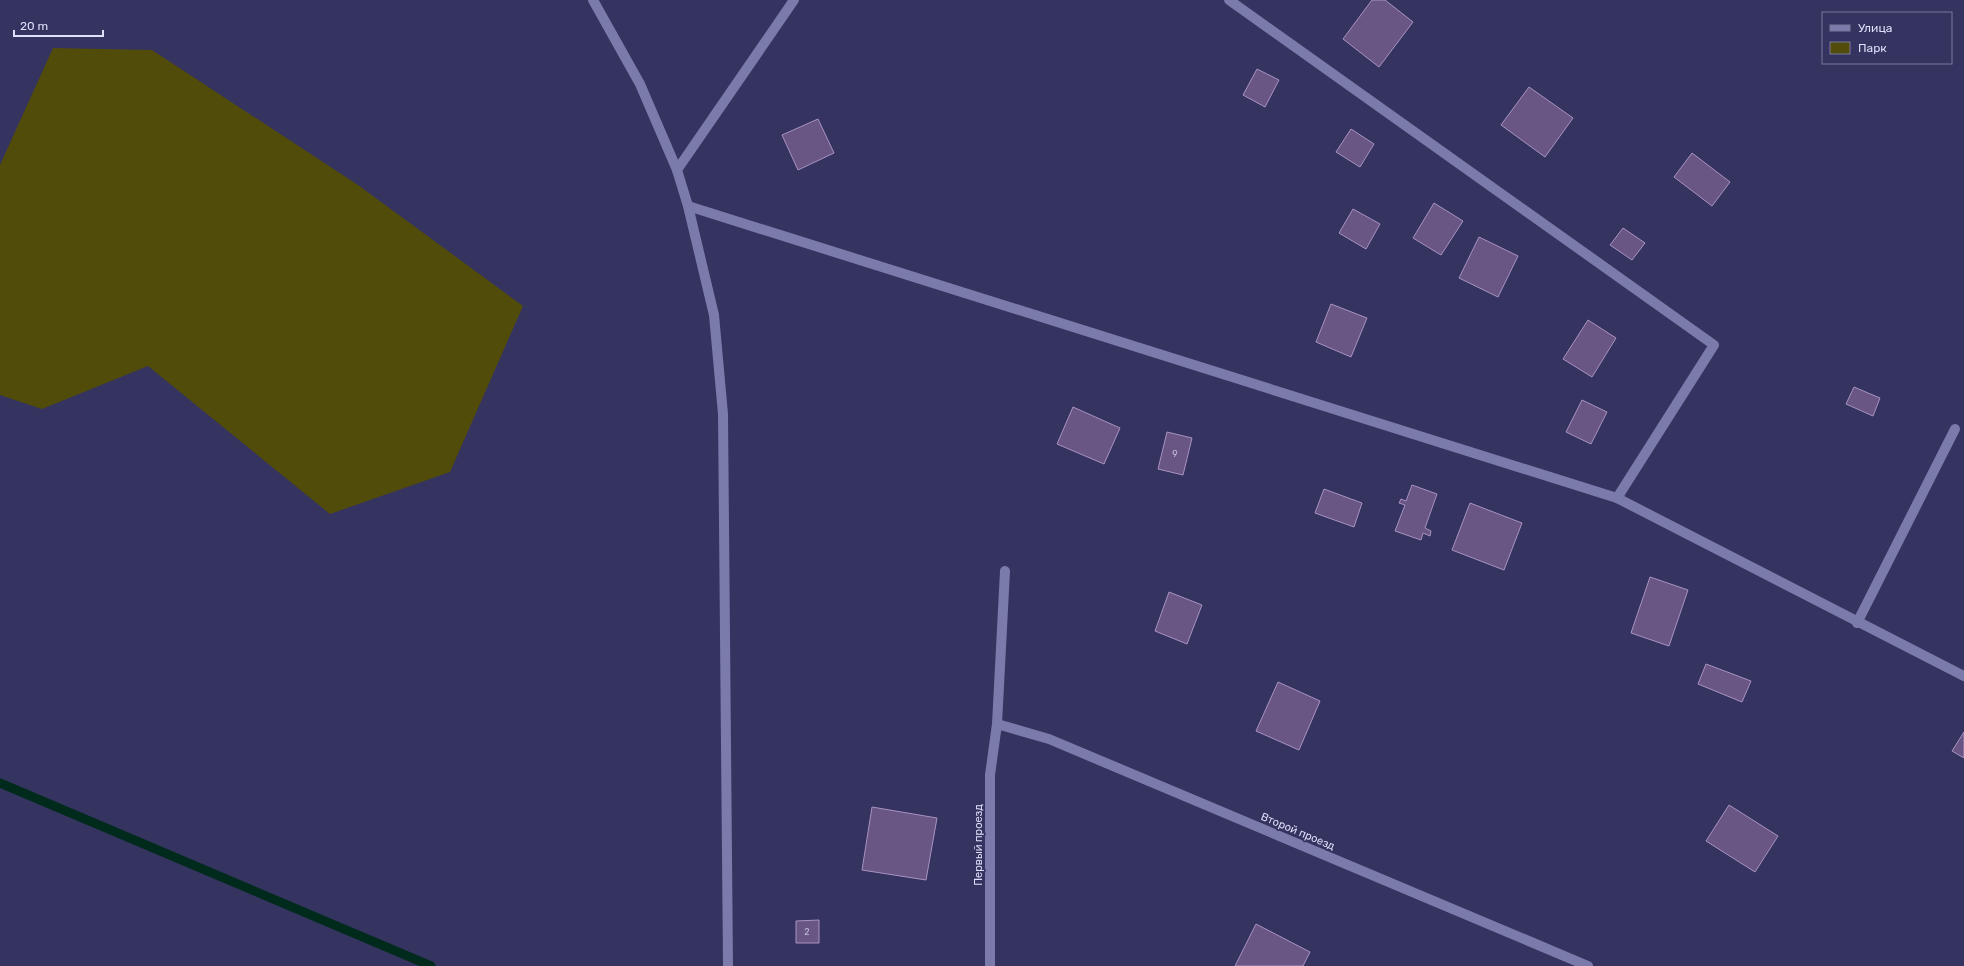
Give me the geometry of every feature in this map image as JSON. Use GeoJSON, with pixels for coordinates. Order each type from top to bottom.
{"type":"FeatureCollection","features":[{"type":"Feature","properties":{"kind":"street"},"geometry":{"type":"LineString","coordinates":[[593,0],[640,84],[677,170],[688,206],[714,315],[723,414],[728,966]]}},
{"type":"Feature","properties":{"kind":"street"},"geometry":{"type":"LineString","coordinates":[[677,170],[794,0]]}},
{"type":"Feature","properties":{"kind":"street"},"geometry":{"type":"LineString","coordinates":[[1229,0],[1714,345],[1617,498]]}},
{"type":"Feature","properties":{"kind":"street"},"geometry":{"type":"LineString","coordinates":[[688,206],[1617,498],[1857,623],[1964,676]]}},
{"type":"Feature","properties":{"kind":"street"},"geometry":{"type":"LineString","coordinates":[[1857,623],[1955,429]]}},
{"type":"Feature","properties":{"kind":"street","name":"Первый проезд"},"geometry":{"type":"LineString","coordinates":[[990,966],[990,775],[997,724],[1005,571]]}},
{"type":"Feature","properties":{"kind":"street","name":"Второй проезд"},"geometry":{"type":"LineString","coordinates":[[997,724],[1049,739],[1588,966]]}},
{"type":"Feature","properties":{"kind":"green space"},"geometry":{"type":"Polygon","coordinates":[[[53,48],[152,50],[358,185],[523,306],[450,472],[330,514],[148,366],[42,409],[0,395],[0,165],[53,48]]]}},
{"type":"Feature","properties":{"kind":"building"},"geometry":{"type":"Polygon","coordinates":[[[1372,0],[1385,0],[1413,22],[1379,67],[1343,39],[1372,0]]]}},
{"type":"Feature","properties":{"kind":"building"},"geometry":{"type":"Polygon","coordinates":[[[1257,69],[1279,80],[1265,107],[1243,95],[1257,69]]]}},
{"type":"Feature","properties":{"kind":"building"},"geometry":{"type":"Polygon","coordinates":[[[1529,87],[1573,118],[1545,157],[1501,125],[1529,87]]]}},
{"type":"Feature","properties":{"kind":"building"},"geometry":{"type":"Polygon","coordinates":[[[818,119],[834,153],[798,170],[782,135],[818,119]]]}},
{"type":"Feature","properties":{"kind":"building"},"geometry":{"type":"Polygon","coordinates":[[[1351,129],[1374,144],[1360,167],[1336,152],[1351,129]]]}},
{"type":"Feature","properties":{"kind":"building"},"geometry":{"type":"Polygon","coordinates":[[[1692,153],[1730,182],[1712,206],[1674,177],[1692,153]]]}},
{"type":"Feature","properties":{"kind":"building"},"geometry":{"type":"Polygon","coordinates":[[[1434,203],[1463,221],[1441,255],[1413,238],[1434,203]]]}},
{"type":"Feature","properties":{"kind":"building"},"geometry":{"type":"Polygon","coordinates":[[[1353,209],[1380,224],[1366,249],[1339,233],[1353,209]]]}},
{"type":"Feature","properties":{"kind":"building"},"geometry":{"type":"Polygon","coordinates":[[[1623,228],[1645,243],[1632,260],[1610,245],[1623,228]]]}},
{"type":"Feature","properties":{"kind":"building"},"geometry":{"type":"Polygon","coordinates":[[[1479,237],[1518,256],[1498,297],[1459,278],[1479,237]]]}},
{"type":"Feature","properties":{"kind":"building"},"geometry":{"type":"Polygon","coordinates":[[[1331,304],[1367,318],[1351,357],[1316,342],[1331,304]]]}},
{"type":"Feature","properties":{"kind":"building"},"geometry":{"type":"Polygon","coordinates":[[[1588,320],[1616,338],[1592,377],[1563,359],[1588,320]]]}},
{"type":"Feature","properties":{"kind":"building"},"geometry":{"type":"Polygon","coordinates":[[[1854,387],[1880,398],[1873,416],[1846,404],[1854,387]]]}},
{"type":"Feature","properties":{"kind":"building"},"geometry":{"type":"Polygon","coordinates":[[[1582,400],[1607,412],[1591,444],[1566,432],[1582,400]]]}},
{"type":"Feature","properties":{"kind":"building"},"geometry":{"type":"Polygon","coordinates":[[[1073,407],[1120,428],[1104,464],[1057,444],[1073,407]]]}},
{"type":"Feature","properties":{"kind":"building"},"geometry":{"type":"Polygon","coordinates":[[[1167,432],[1192,438],[1183,475],[1158,469],[1167,432]]]}},
{"type":"Feature","properties":{"kind":"building"},"geometry":{"type":"Polygon","coordinates":[[[1412,485],[1437,494],[1425,528],[1431,531],[1430,536],[1423,533],[1421,540],[1395,531],[1405,505],[1399,503],[1401,499],[1406,501],[1412,485]]]}},
{"type":"Feature","properties":{"kind":"building"},"geometry":{"type":"Polygon","coordinates":[[[1324,489],[1362,503],[1354,527],[1315,513],[1324,489]]]}},
{"type":"Feature","properties":{"kind":"building"},"geometry":{"type":"Polygon","coordinates":[[[1470,503],[1522,523],[1504,570],[1452,550],[1470,503]]]}},
{"type":"Feature","properties":{"kind":"building"},"geometry":{"type":"Polygon","coordinates":[[[1650,577],[1688,590],[1669,646],[1631,633],[1650,577]]]}},
{"type":"Feature","properties":{"kind":"building"},"geometry":{"type":"Polygon","coordinates":[[[1169,592],[1202,605],[1187,644],[1155,631],[1169,592]]]}},
{"type":"Feature","properties":{"kind":"building"},"geometry":{"type":"Polygon","coordinates":[[[1706,664],[1751,681],[1742,702],[1698,684],[1706,664]]]}},
{"type":"Feature","properties":{"kind":"building"},"geometry":{"type":"Polygon","coordinates":[[[1278,682],[1320,701],[1299,750],[1256,731],[1278,682]]]}},
{"type":"Feature","properties":{"kind":"building"},"geometry":{"type":"Polygon","coordinates":[[[1964,732],[1964,758],[1952,751],[1964,732]]]}},
{"type":"Feature","properties":{"kind":"building"},"geometry":{"type":"Polygon","coordinates":[[[1729,805],[1778,836],[1755,872],[1706,841],[1729,805]]]}},
{"type":"Feature","properties":{"kind":"building"},"geometry":{"type":"Polygon","coordinates":[[[872,807],[937,818],[926,880],[862,870],[872,807]]]}},
{"type":"Feature","properties":{"kind":"building"},"geometry":{"type":"Polygon","coordinates":[[[819,920],[819,943],[796,943],[796,921],[819,920]]]}},
{"type":"Feature","properties":{"kind":"building"},"geometry":{"type":"Polygon","coordinates":[[[1256,924],[1310,952],[1303,966],[1235,966],[1256,924]]]}},
{"type":"Feature","properties":{"kind":"waterway"},"geometry":{"type":"LineString","coordinates":[[0,783],[431,966]]}}]}
